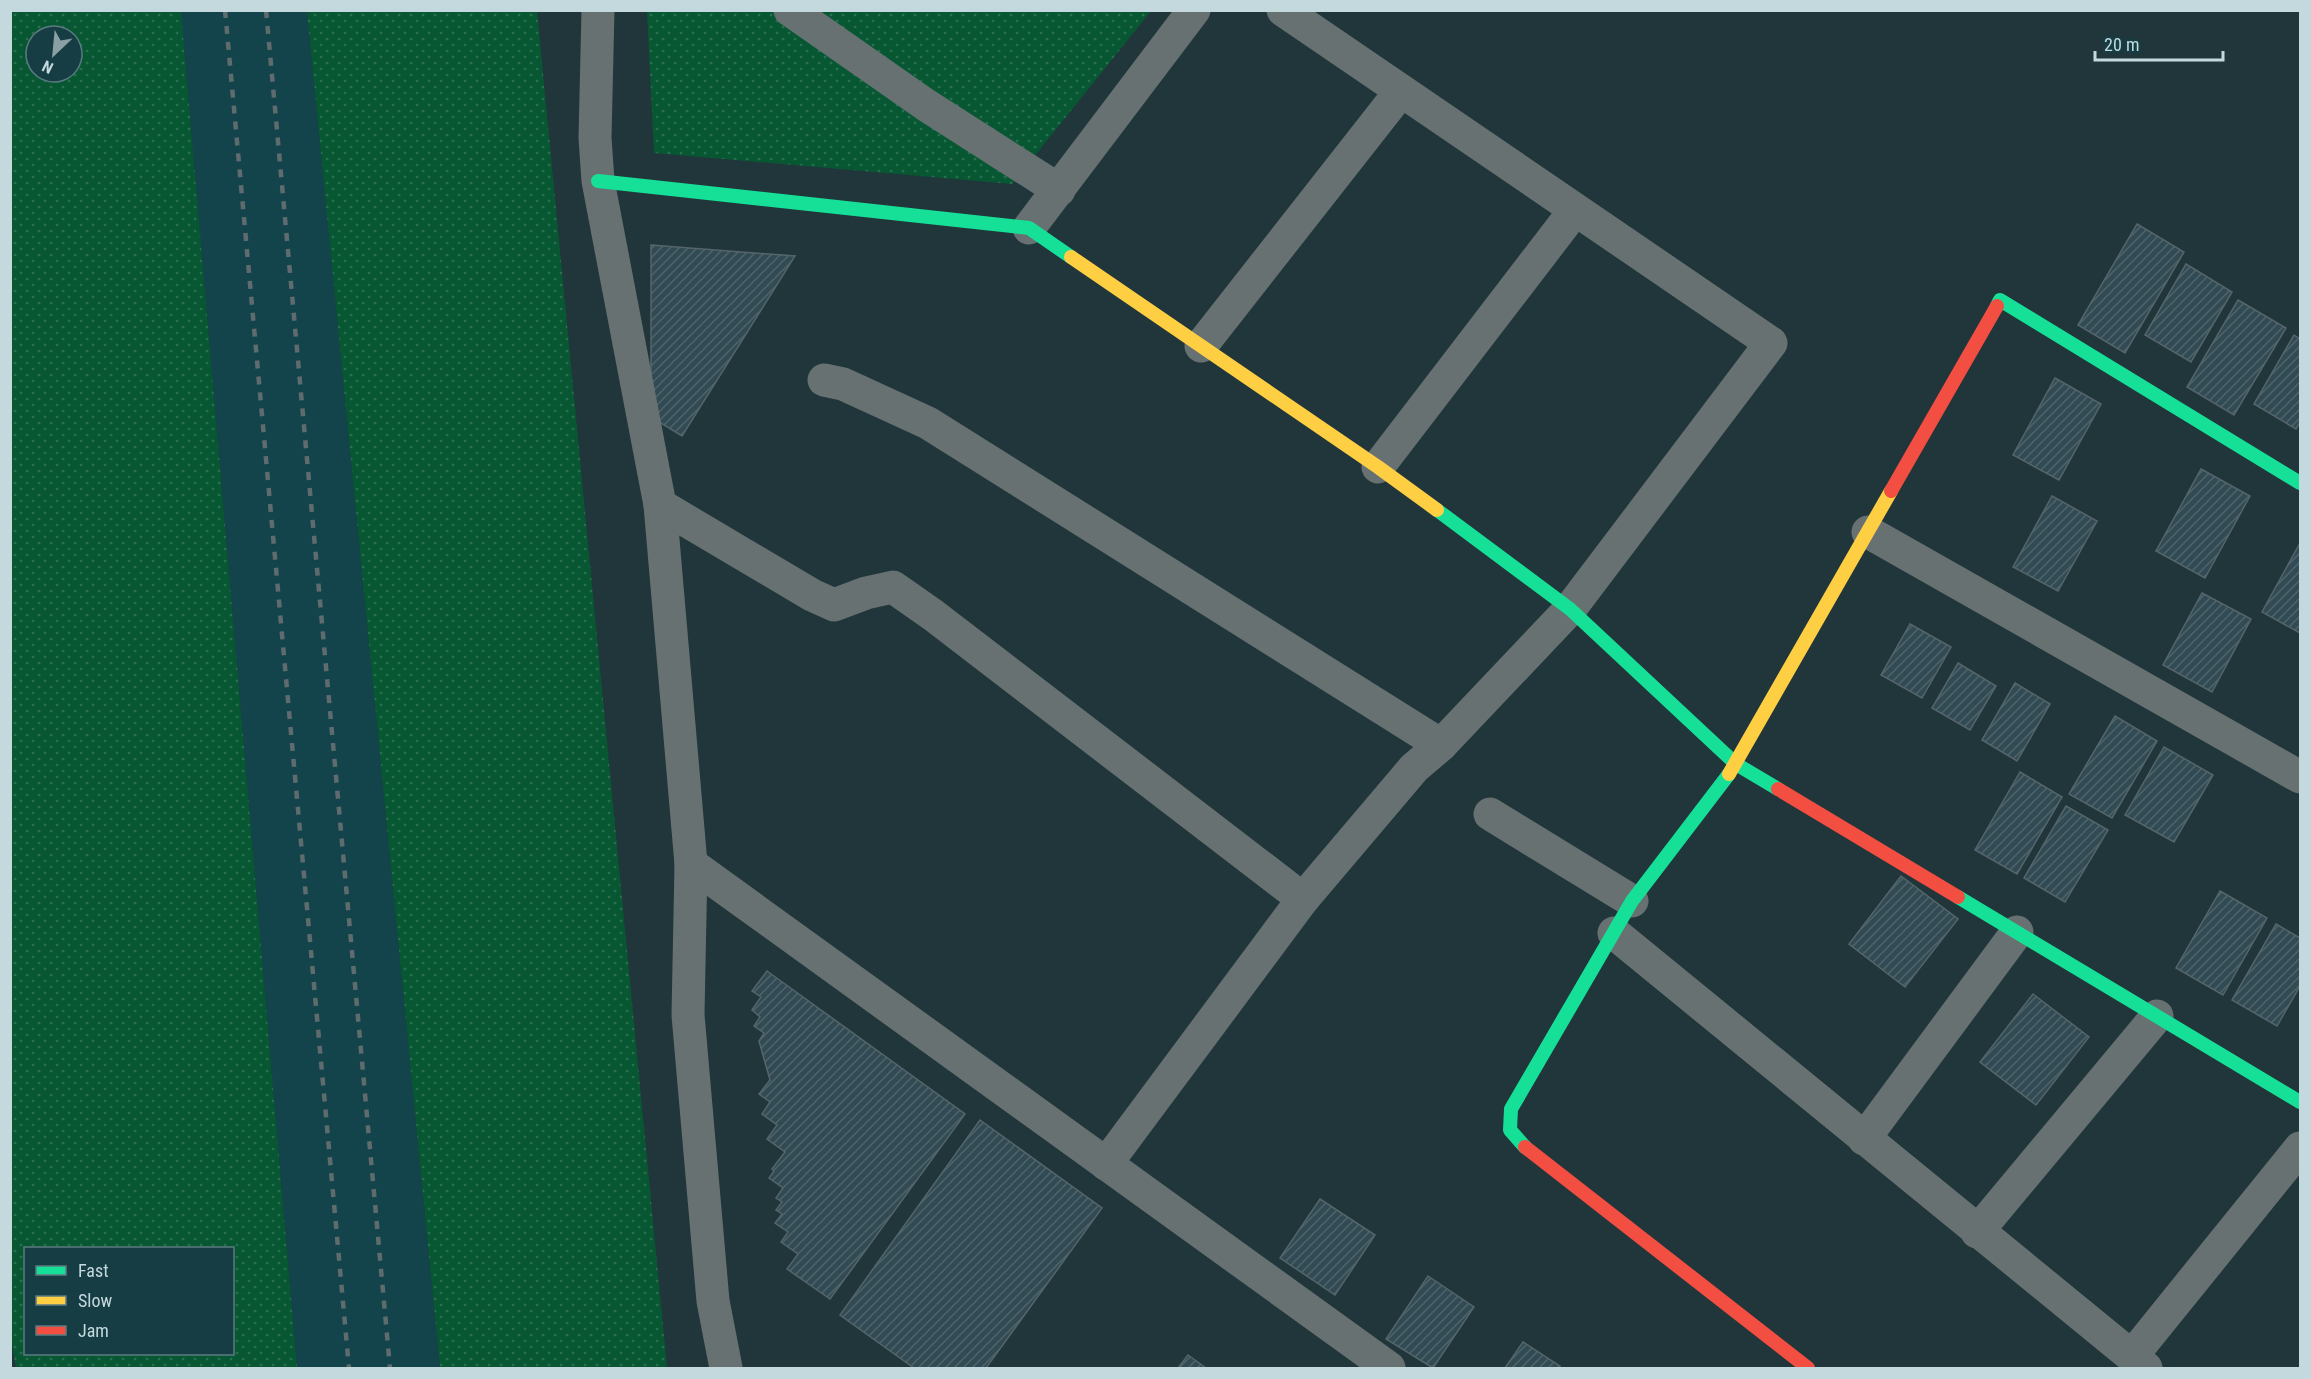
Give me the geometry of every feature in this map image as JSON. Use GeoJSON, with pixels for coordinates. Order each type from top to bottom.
{"type":"FeatureCollection","features":[{"type":"Feature","properties":{"kind":"street"},"geometry":{"type":"LineString","coordinates":[[598,10],[595,138],[598,181],[660,505],[692,864],[688,1015],[713,1301],[726,1368]]}},
{"type":"Feature","properties":{"kind":"street"},"geometry":{"type":"LineString","coordinates":[[790,10],[926,105],[1059,190]]}},
{"type":"Feature","properties":{"kind":"street"},"geometry":{"type":"LineString","coordinates":[[1029,228],[1194,10]]}},
{"type":"Feature","properties":{"kind":"street"},"geometry":{"type":"LineString","coordinates":[[1106,1164],[1303,899],[1414,768],[1441,745],[1570,609],[1771,344],[1283,10]]}},
{"type":"Feature","properties":{"kind":"street"},"geometry":{"type":"LineString","coordinates":[[1201,346],[1401,91]]}},
{"type":"Feature","properties":{"kind":"street"},"geometry":{"type":"LineString","coordinates":[[598,181],[1029,228],[1378,467],[1570,609],[1736,764],[2301,1102]]}},
{"type":"Feature","properties":{"kind":"street"},"geometry":{"type":"LineString","coordinates":[[1378,467],[1575,210]]}},
{"type":"Feature","properties":{"kind":"street"},"geometry":{"type":"LineString","coordinates":[[1808,1368],[1522,1145],[1510,1130],[1511,1108],[1632,901],[1736,764],[2000,300],[2301,483]]}},
{"type":"Feature","properties":{"kind":"street"},"geometry":{"type":"LineString","coordinates":[[824,380],[843,384],[928,423],[1441,745]]}},
{"type":"Feature","properties":{"kind":"street"},"geometry":{"type":"LineString","coordinates":[[660,505],[802,589],[834,605],[866,593],[893,587],[933,615],[1303,899]]}},
{"type":"Feature","properties":{"kind":"street"},"geometry":{"type":"LineString","coordinates":[[1868,532],[2301,777]]}},
{"type":"Feature","properties":{"kind":"street"},"geometry":{"type":"LineString","coordinates":[[1490,814],[1632,901]]}},
{"type":"Feature","properties":{"kind":"street"},"geometry":{"type":"LineString","coordinates":[[692,864],[1106,1164],[1352,1358],[1389,1368]]}},
{"type":"Feature","properties":{"kind":"street"},"geometry":{"type":"LineString","coordinates":[[1864,1139],[2017,932]]}},
{"type":"Feature","properties":{"kind":"street"},"geometry":{"type":"LineString","coordinates":[[1614,933],[1977,1232],[2139,1362],[2301,1148]]}},
{"type":"Feature","properties":{"kind":"street"},"geometry":{"type":"LineString","coordinates":[[1977,1232],[2157,1016]]}},
{"type":"Feature","properties":{"kind":"shaded area"},"geometry":{"type":"Polygon","coordinates":[[[181,11],[307,11],[440,1368],[297,1368],[181,11]]]}},
{"type":"Feature","properties":{"kind":"green space"},"geometry":{"type":"Polygon","coordinates":[[[10,11],[181,11],[297,1368],[16,1368],[10,1333],[10,11]]]}},
{"type":"Feature","properties":{"kind":"green space"},"geometry":{"type":"Polygon","coordinates":[[[307,11],[537,11],[667,1368],[440,1368],[307,11]]]}},
{"type":"Feature","properties":{"kind":"green space"},"geometry":{"type":"Polygon","coordinates":[[[647,11],[1151,11],[1012,184],[654,153],[647,11]]]}},
{"type":"Feature","properties":{"kind":"building"},"geometry":{"type":"Polygon","coordinates":[[[2137,224],[2184,252],[2125,353],[2078,325],[2137,224]]]}},
{"type":"Feature","properties":{"kind":"building"},"geometry":{"type":"Polygon","coordinates":[[[651,245],[795,256],[682,436],[651,417],[651,245]]]}},
{"type":"Feature","properties":{"kind":"building"},"geometry":{"type":"Polygon","coordinates":[[[2186,264],[2232,292],[2191,362],[2145,335],[2186,264]]]}},
{"type":"Feature","properties":{"kind":"building"},"geometry":{"type":"Polygon","coordinates":[[[2238,300],[2286,328],[2234,415],[2187,387],[2238,300]]]}},
{"type":"Feature","properties":{"kind":"building"},"geometry":{"type":"Polygon","coordinates":[[[2294,335],[2300,339],[2300,422],[2296,429],[2254,404],[2294,335]]]}},
{"type":"Feature","properties":{"kind":"building"},"geometry":{"type":"Polygon","coordinates":[[[2055,378],[2101,404],[2059,480],[2013,455],[2055,378]]]}},
{"type":"Feature","properties":{"kind":"building"},"geometry":{"type":"Polygon","coordinates":[[[2201,469],[2250,496],[2205,578],[2156,551],[2201,469]]]}},
{"type":"Feature","properties":{"kind":"building"},"geometry":{"type":"Polygon","coordinates":[[[2052,496],[2097,521],[2058,591],[2013,567],[2052,496]]]}},
{"type":"Feature","properties":{"kind":"building"},"geometry":{"type":"Polygon","coordinates":[[[2300,543],[2300,633],[2262,612],[2300,543]]]}},
{"type":"Feature","properties":{"kind":"building"},"geometry":{"type":"Polygon","coordinates":[[[2202,593],[2251,619],[2212,692],[2163,665],[2202,593]]]}},
{"type":"Feature","properties":{"kind":"building"},"geometry":{"type":"Polygon","coordinates":[[[1910,624],[1951,647],[1922,698],[1881,675],[1910,624]]]}},
{"type":"Feature","properties":{"kind":"building"},"geometry":{"type":"Polygon","coordinates":[[[1958,663],[1996,686],[1970,730],[1932,708],[1958,663]]]}},
{"type":"Feature","properties":{"kind":"building"},"geometry":{"type":"Polygon","coordinates":[[[2015,683],[2050,704],[2017,761],[1982,740],[2015,683]]]}},
{"type":"Feature","properties":{"kind":"building"},"geometry":{"type":"Polygon","coordinates":[[[2115,716],[2157,741],[2112,818],[2069,794],[2115,716]]]}},
{"type":"Feature","properties":{"kind":"building"},"geometry":{"type":"Polygon","coordinates":[[[2164,747],[2213,775],[2174,842],[2125,815],[2164,747]]]}},
{"type":"Feature","properties":{"kind":"building"},"geometry":{"type":"Polygon","coordinates":[[[2020,772],[2062,797],[2017,874],[1975,850],[2020,772]]]}},
{"type":"Feature","properties":{"kind":"building"},"geometry":{"type":"Polygon","coordinates":[[[2066,806],[2108,830],[2065,902],[2024,878],[2066,806]]]}},
{"type":"Feature","properties":{"kind":"building"},"geometry":{"type":"Polygon","coordinates":[[[1901,876],[1958,919],[1905,987],[1849,944],[1901,876]]]}},
{"type":"Feature","properties":{"kind":"building"},"geometry":{"type":"Polygon","coordinates":[[[2220,891],[2267,918],[2223,995],[2176,968],[2220,891]]]}},
{"type":"Feature","properties":{"kind":"building"},"geometry":{"type":"Polygon","coordinates":[[[2276,924],[2300,938],[2300,986],[2277,1026],[2232,1000],[2276,924]]]}},
{"type":"Feature","properties":{"kind":"building"},"geometry":{"type":"Polygon","coordinates":[[[767,971],[965,1114],[830,1299],[787,1269],[798,1254],[781,1242],[788,1232],[775,1223],[782,1214],[776,1210],[782,1202],[776,1198],[783,1188],[769,1178],[774,1171],[772,1169],[785,1152],[767,1139],[777,1125],[762,1114],[770,1102],[759,1094],[770,1080],[759,1041],[764,1033],[754,1026],[760,1017],[752,1010],[761,997],[752,991],[767,971]]]}},
{"type":"Feature","properties":{"kind":"building"},"geometry":{"type":"Polygon","coordinates":[[[2033,994],[2089,1037],[2036,1105],[1980,1062],[2033,994]]]}},
{"type":"Feature","properties":{"kind":"building"},"geometry":{"type":"Polygon","coordinates":[[[980,1120],[1102,1208],[986,1368],[914,1368],[840,1315],[980,1120]]]}},
{"type":"Feature","properties":{"kind":"building"},"geometry":{"type":"Polygon","coordinates":[[[1320,1199],[1375,1235],[1335,1295],[1280,1258],[1320,1199]]]}},
{"type":"Feature","properties":{"kind":"building"},"geometry":{"type":"Polygon","coordinates":[[[1428,1276],[1474,1307],[1433,1368],[1386,1339],[1428,1276]]]}},
{"type":"Feature","properties":{"kind":"building"},"geometry":{"type":"Polygon","coordinates":[[[1523,1342],[1560,1366],[1558,1368],[1505,1368],[1523,1342]]]}},
{"type":"Feature","properties":{"kind":"building"},"geometry":{"type":"Polygon","coordinates":[[[1188,1355],[1206,1368],[1178,1368],[1188,1355]]]}},
{"type":"Feature","properties":{"kind":"railway"},"geometry":{"type":"LineString","coordinates":[[225,10],[349,1368]]}},
{"type":"Feature","properties":{"kind":"railway"},"geometry":{"type":"LineString","coordinates":[[266,10],[390,1368]]}},
{"type":"Feature","properties":{"kind":"traffic: fast"},"geometry":{"type":"LineString","coordinates":[[598,181],[1029,228],[1071,257]]}},
{"type":"Feature","properties":{"kind":"traffic: fast"},"geometry":{"type":"LineString","coordinates":[[1997,306],[2000,300],[2300,483]]}},
{"type":"Feature","properties":{"kind":"traffic: fast"},"geometry":{"type":"LineString","coordinates":[[1437,510],[1570,609],[1736,764],[1778,789]]}},
{"type":"Feature","properties":{"kind":"traffic: fast"},"geometry":{"type":"LineString","coordinates":[[1525,1147],[1510,1130],[1511,1109],[1632,901],[1729,774]]}},
{"type":"Feature","properties":{"kind":"traffic: fast"},"geometry":{"type":"LineString","coordinates":[[1958,897],[2300,1102]]}},
{"type":"Feature","properties":{"kind":"traffic: slow"},"geometry":{"type":"LineString","coordinates":[[1071,257],[1378,467],[1437,510]]}},
{"type":"Feature","properties":{"kind":"traffic: slow"},"geometry":{"type":"LineString","coordinates":[[1729,774],[1891,491]]}},
{"type":"Feature","properties":{"kind":"traffic: jam"},"geometry":{"type":"LineString","coordinates":[[1891,491],[1997,306]]}},
{"type":"Feature","properties":{"kind":"traffic: jam"},"geometry":{"type":"LineString","coordinates":[[1778,789],[1958,897]]}},
{"type":"Feature","properties":{"kind":"traffic: jam"},"geometry":{"type":"LineString","coordinates":[[1525,1147],[1808,1368]]}}]}
